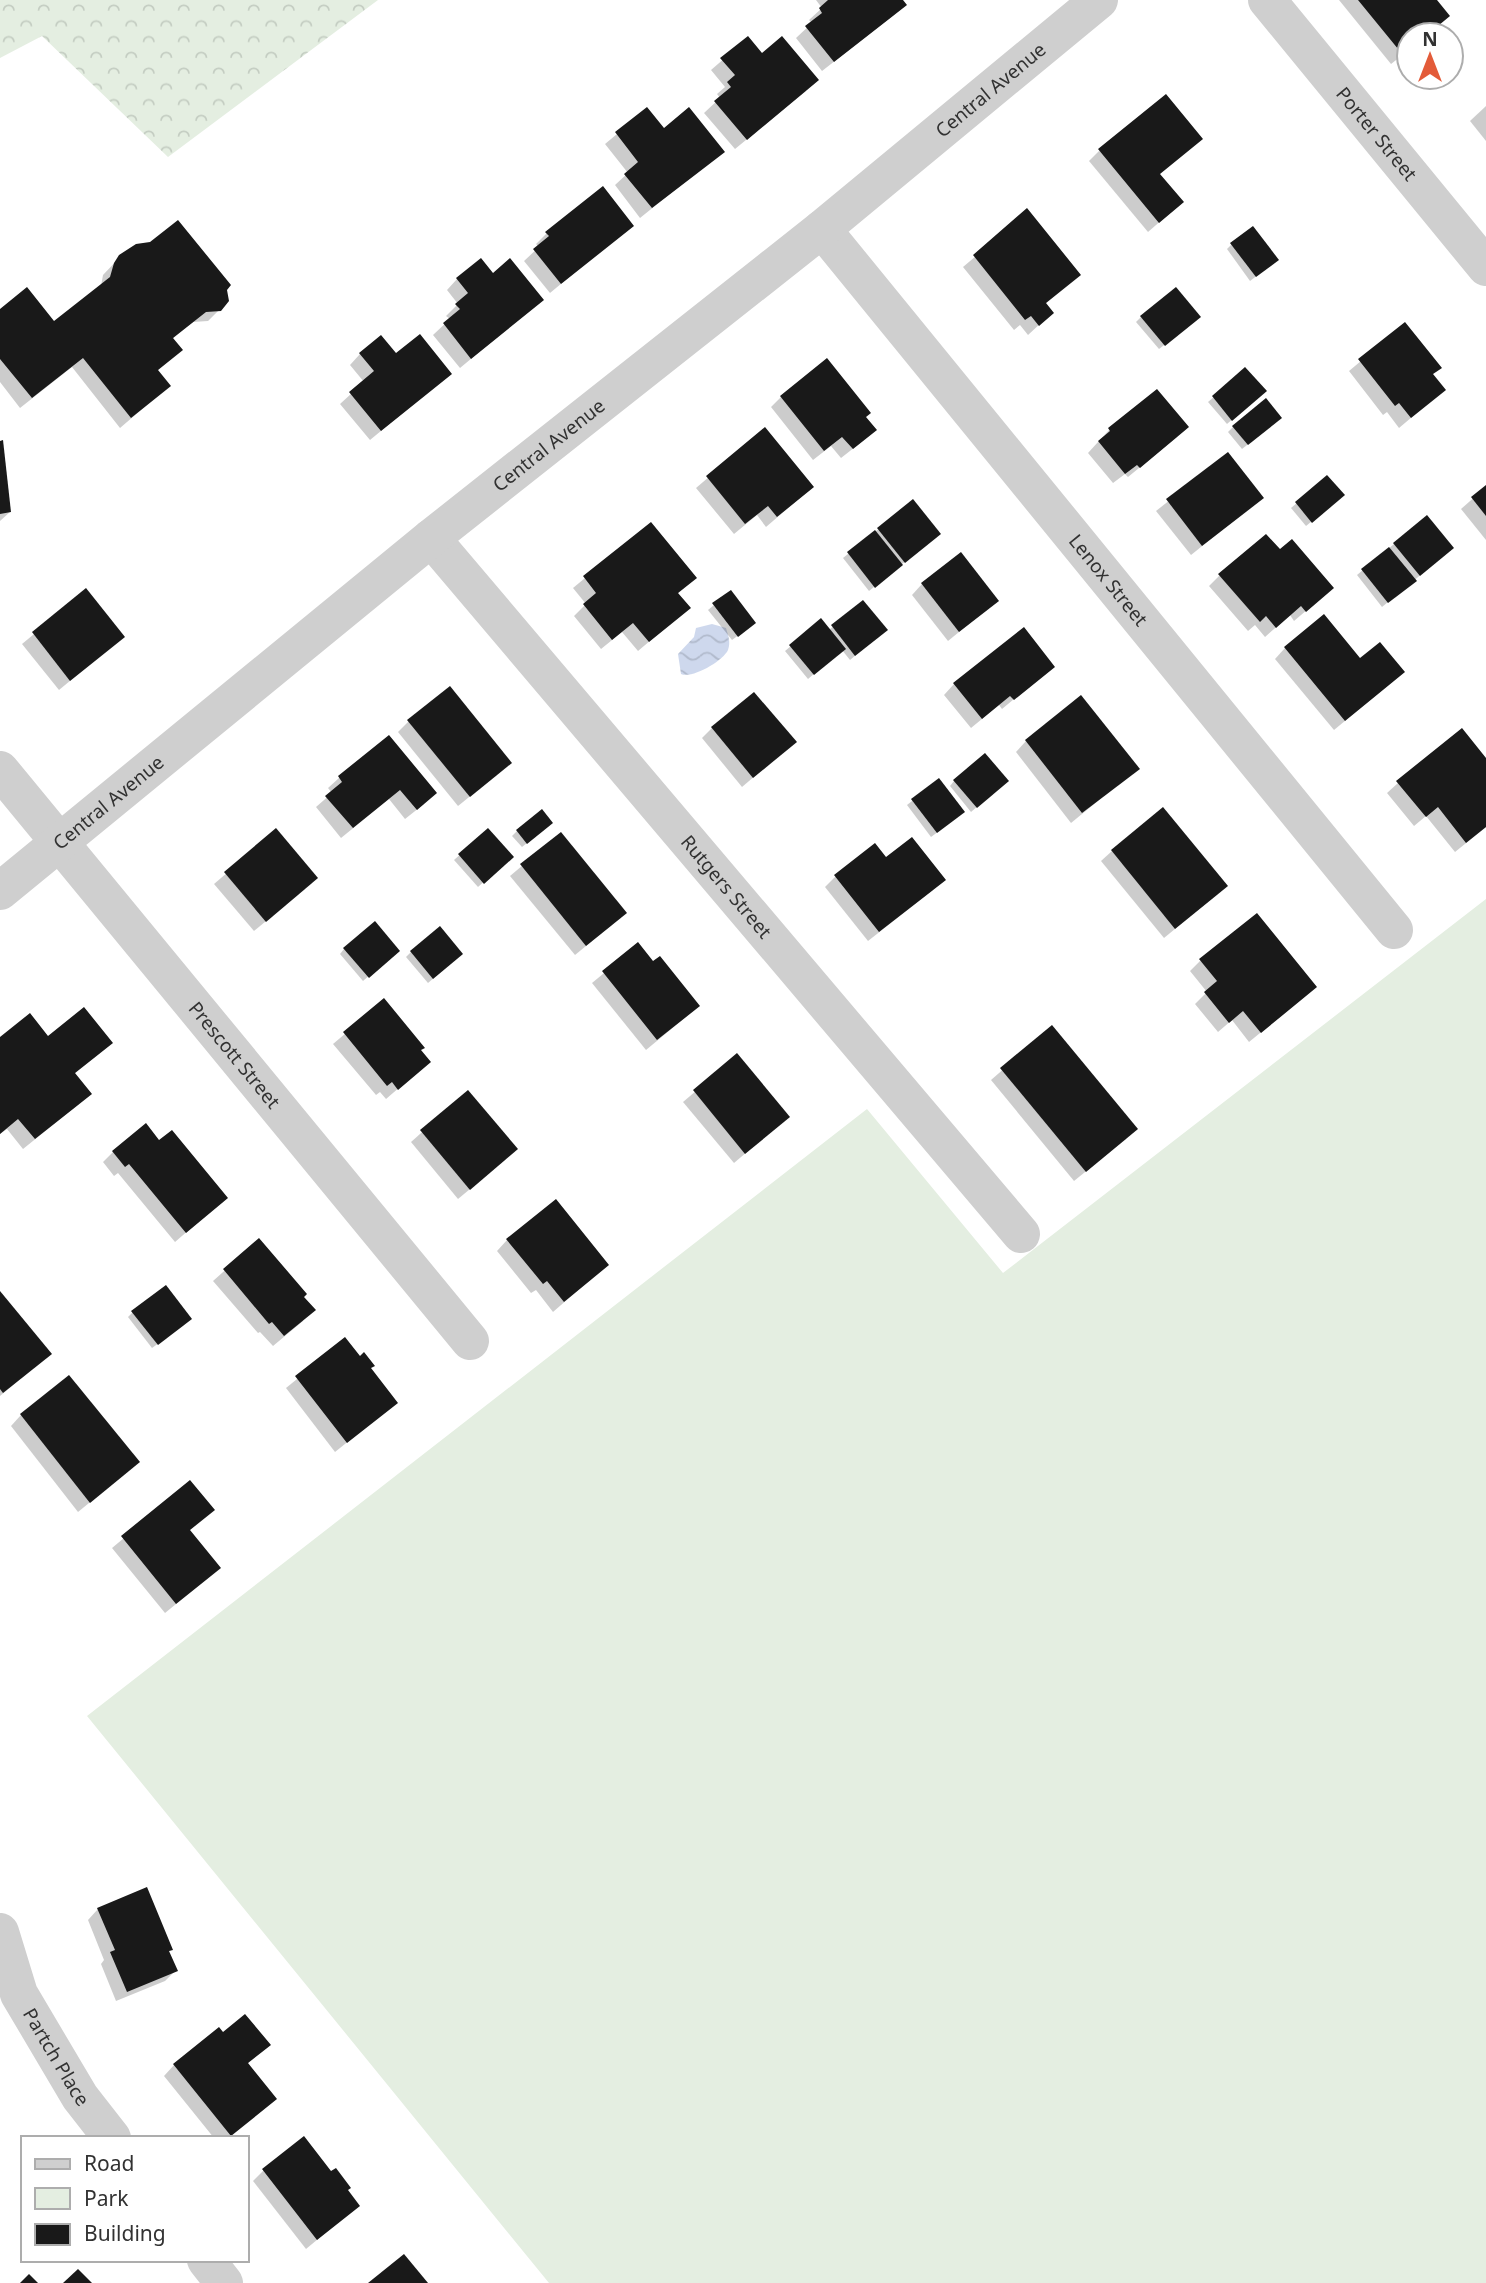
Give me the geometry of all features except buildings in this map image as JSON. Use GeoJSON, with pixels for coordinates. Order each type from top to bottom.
{"type":"FeatureCollection","features":[{"type":"Feature","properties":{"kind":"street","name":"Central Avenue"},"geometry":{"type":"LineString","coordinates":[[0,891],[431,538],[822,229],[1099,0]]}},
{"type":"Feature","properties":{"kind":"street","name":"Porter Street"},"geometry":{"type":"LineString","coordinates":[[1267,0],[1486,268]]}},
{"type":"Feature","properties":{"kind":"street","name":"Lenox Street"},"geometry":{"type":"LineString","coordinates":[[822,229],[1394,930]]}},
{"type":"Feature","properties":{"kind":"street","name":"Rutgers Street"},"geometry":{"type":"LineString","coordinates":[[431,538],[1021,1234]]}},
{"type":"Feature","properties":{"kind":"street","name":"Prescott Street"},"geometry":{"type":"LineString","coordinates":[[0,770],[470,1341]]}},
{"type":"Feature","properties":{"kind":"street","name":"Partch Place"},"geometry":{"type":"LineString","coordinates":[[0,1932],[19,1994],[80,2096],[110,2136]]}},
{"type":"Feature","properties":{"kind":"street"},"geometry":{"type":"LineString","coordinates":[[207,2262],[223,2283]]}},
{"type":"Feature","properties":{"kind":"green space"},"geometry":{"type":"Polygon","coordinates":[[[0,0],[378,0],[168,157],[42,36],[0,58],[0,0]]]}},
{"type":"Feature","properties":{"kind":"green space"},"geometry":{"type":"Polygon","coordinates":[[[1486,899],[1486,2283],[549,2283],[87,1716],[867,1109],[1003,1273],[1486,899]]]}},
{"type":"Feature","properties":{"kind":"water"},"geometry":{"type":"Polygon","coordinates":[[[712,624],[726,628],[728,650],[707,668],[692,674],[681,674],[678,654],[694,637],[696,628],[712,624]]]}}]}
